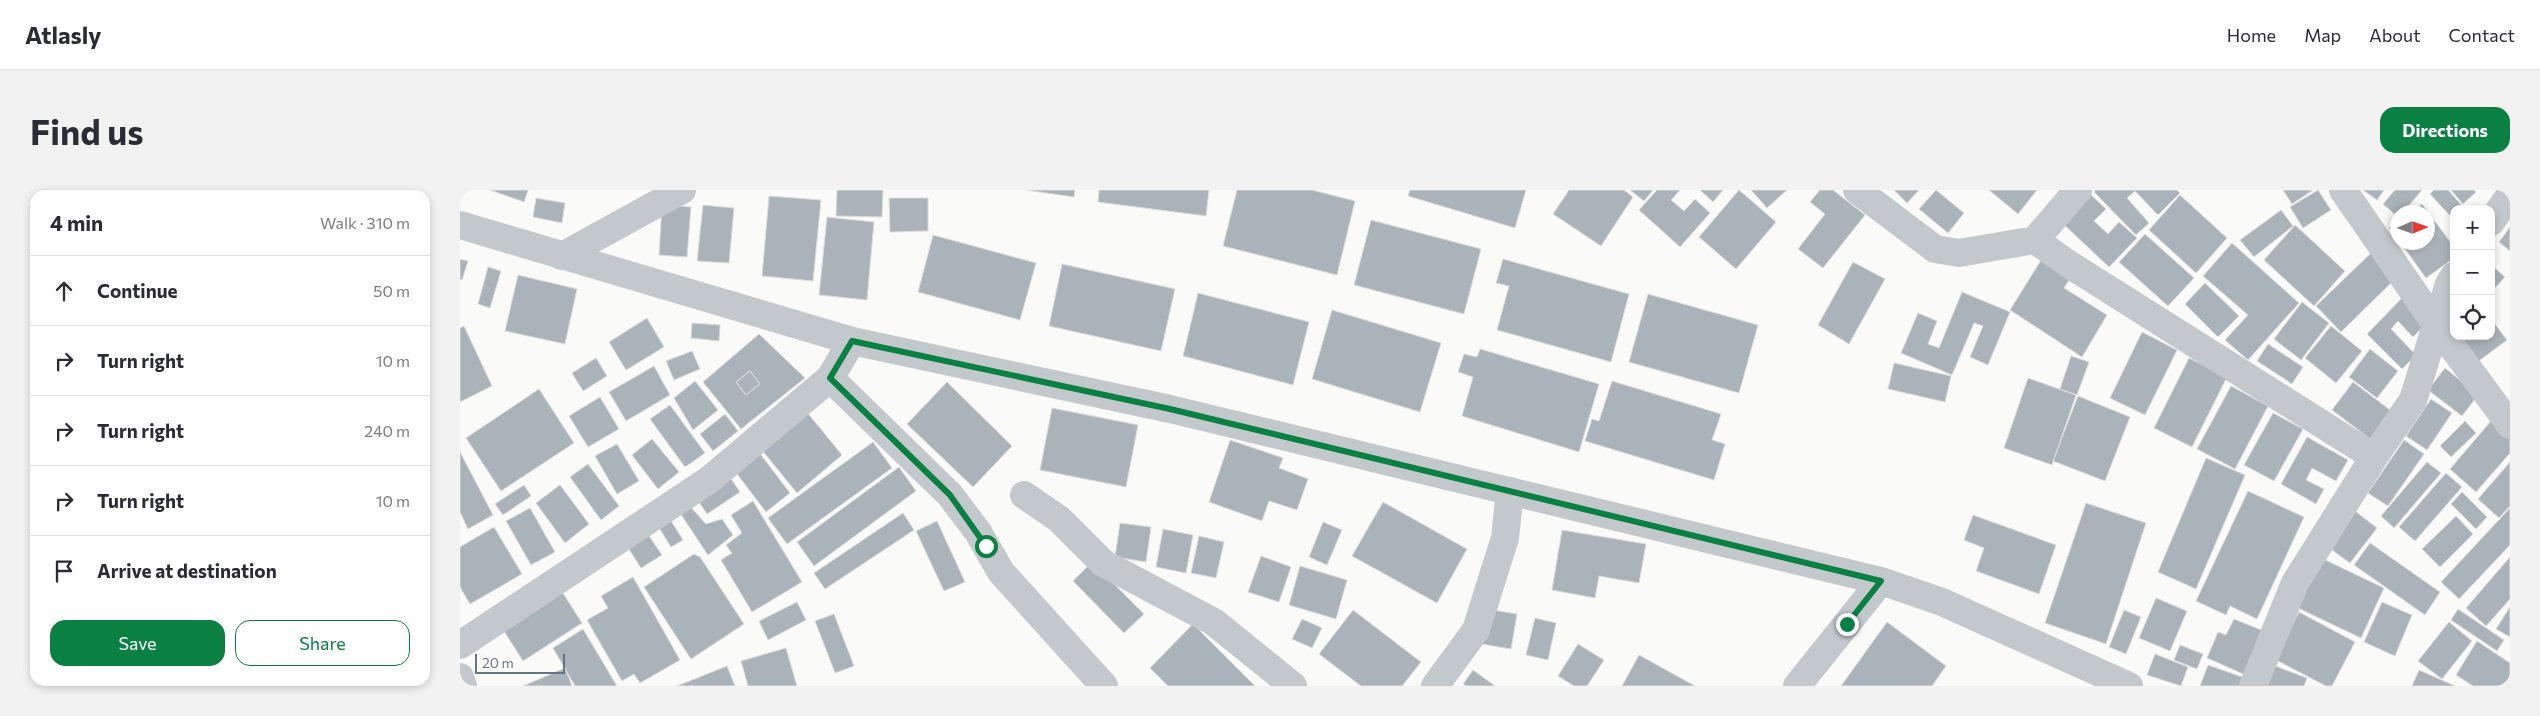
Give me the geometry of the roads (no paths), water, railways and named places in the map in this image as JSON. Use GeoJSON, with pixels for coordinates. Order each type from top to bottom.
{"type":"FeatureCollection","features":[{"type":"Feature","properties":{"kind":"street"},"geometry":{"type":"LineString","coordinates":[[562,256],[682,190]]}},
{"type":"Feature","properties":{"kind":"street"},"geometry":{"type":"LineString","coordinates":[[1857,190],[1935,249],[1959,253],[2035,240],[2074,191]]}},
{"type":"Feature","properties":{"kind":"street"},"geometry":{"type":"LineString","coordinates":[[2342,190],[2437,326],[2510,424]]}},
{"type":"Feature","properties":{"kind":"street"},"geometry":{"type":"LineString","coordinates":[[2495,216],[2510,195]]}},
{"type":"Feature","properties":{"kind":"street"},"geometry":{"type":"LineString","coordinates":[[460,224],[852,341],[1170,409],[1881,581],[1950,606],[2129,686]]}},
{"type":"Feature","properties":{"kind":"street"},"geometry":{"type":"LineString","coordinates":[[2035,240],[2067,263],[2374,457]]}},
{"type":"Feature","properties":{"kind":"street"},"geometry":{"type":"LineString","coordinates":[[2253,686],[2295,582],[2374,457],[2413,400],[2450,282]]}},
{"type":"Feature","properties":{"kind":"street"},"geometry":{"type":"LineString","coordinates":[[460,645],[709,480],[830,378],[852,341]]}},
{"type":"Feature","properties":{"kind":"street"},"geometry":{"type":"LineString","coordinates":[[830,378],[950,495],[978,532],[1001,572],[1104,686]]}},
{"type":"Feature","properties":{"kind":"street"},"geometry":{"type":"LineString","coordinates":[[1435,686],[1476,630],[1492,586],[1505,538],[1510,491]]}},
{"type":"Feature","properties":{"kind":"street"},"geometry":{"type":"LineString","coordinates":[[1024,495],[1059,519],[1103,563],[1214,622],[1293,686]]}},
{"type":"Feature","properties":{"kind":"street"},"geometry":{"type":"LineString","coordinates":[[1797,686],[1881,581]]}},
{"type":"Feature","properties":{"kind":"street"},"geometry":{"type":"LineString","coordinates":[[460,677],[463,686]]}}]}
